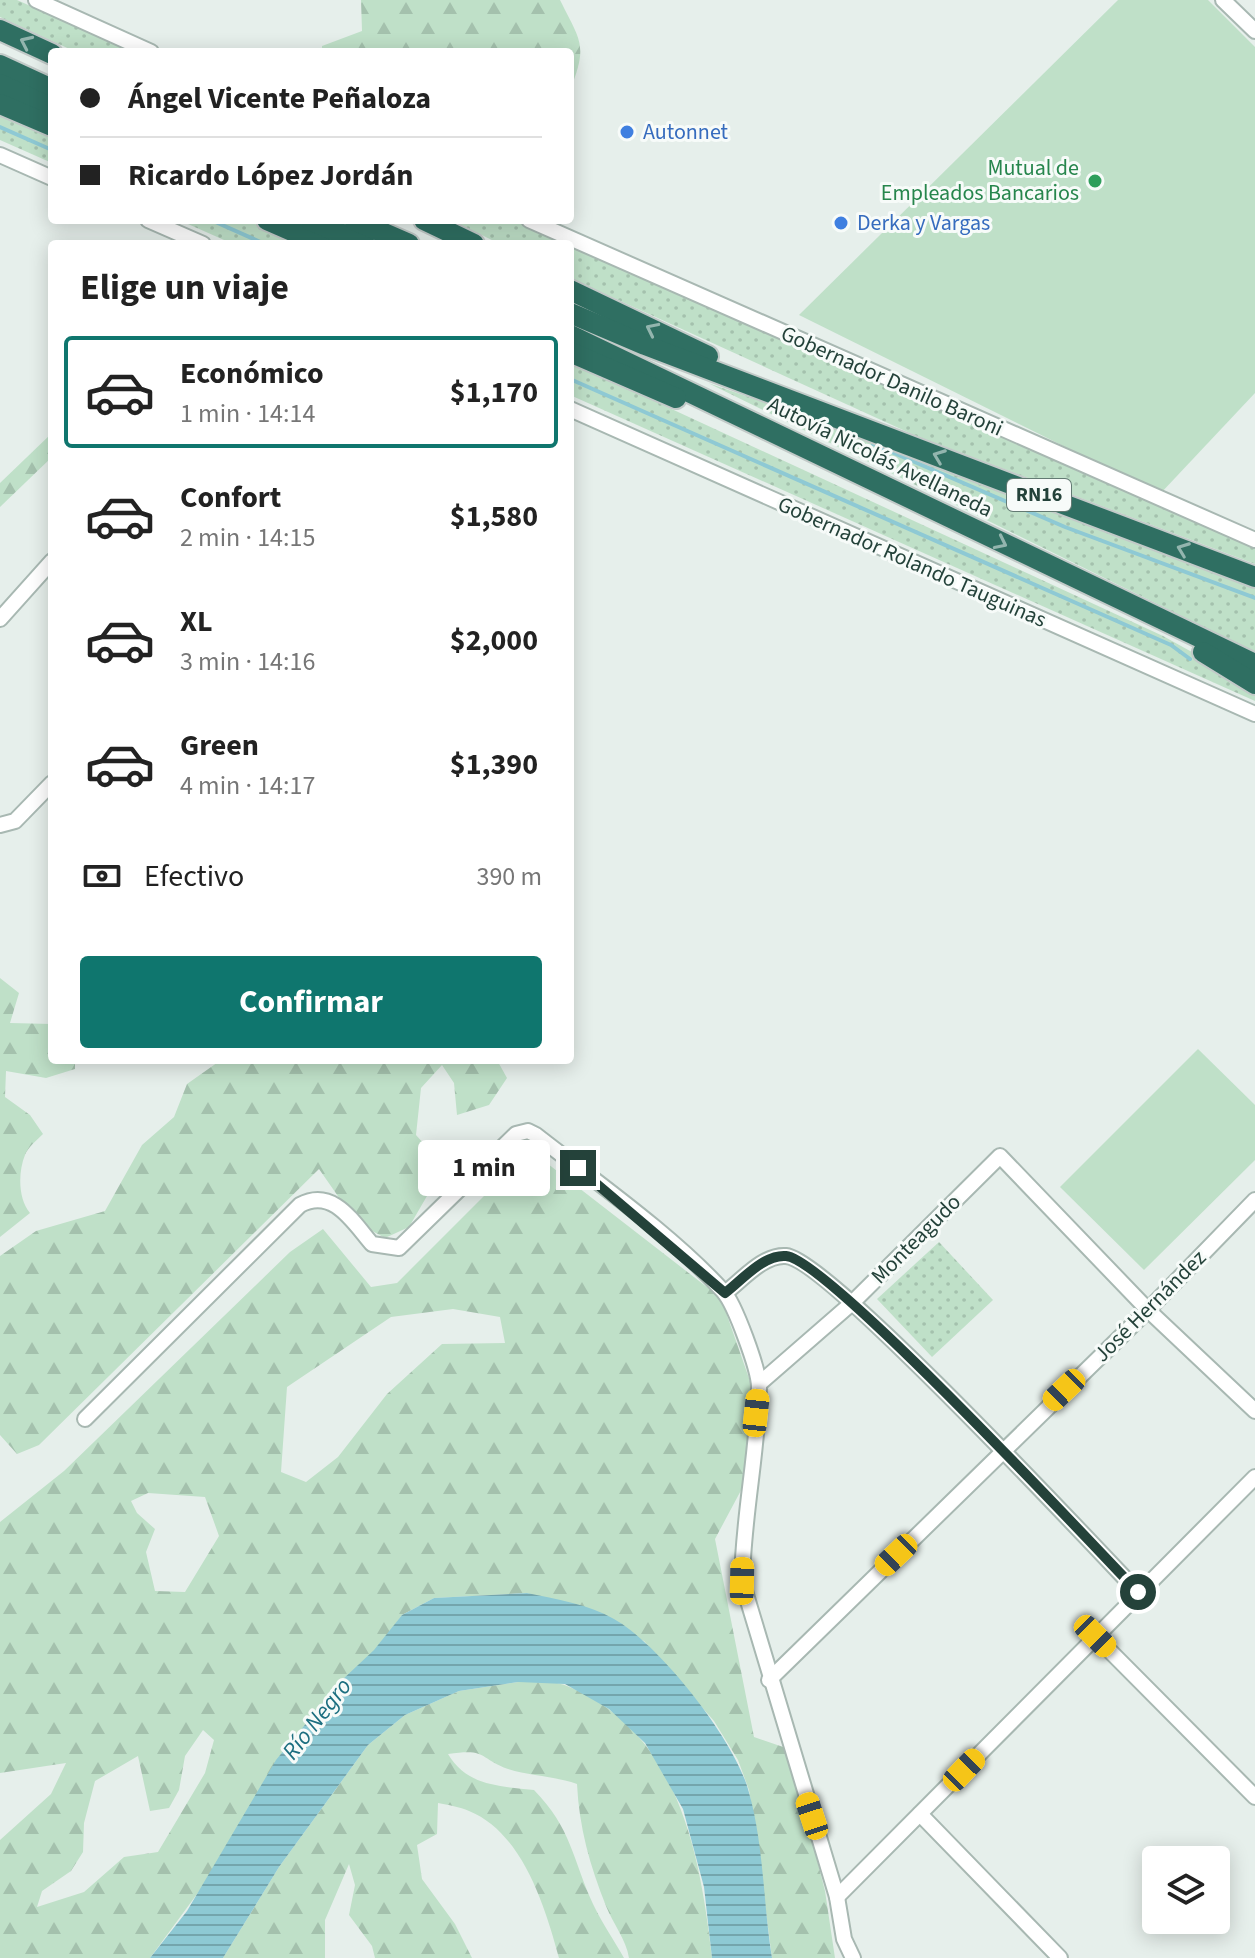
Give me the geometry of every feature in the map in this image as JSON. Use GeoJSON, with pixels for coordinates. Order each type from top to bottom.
{"type":"FeatureCollection","features":[{"type":"Feature","properties":{"kind":"highway"},"geometry":{"type":"LineString","coordinates":[[0,30],[48,52]]}},
{"type":"Feature","properties":{"kind":"highway"},"geometry":{"type":"LineString","coordinates":[[0,65],[48,87]]}},
{"type":"Feature","properties":{"kind":"highway"},"geometry":{"type":"LineString","coordinates":[[0,84],[48,106]]}},
{"type":"Feature","properties":{"kind":"highway"},"geometry":{"type":"LineString","coordinates":[[0,104],[48,124]]}},
{"type":"Feature","properties":{"kind":"highway"},"geometry":{"type":"LineString","coordinates":[[276,224],[313,240]]}},
{"type":"Feature","properties":{"kind":"highway"},"geometry":{"type":"LineString","coordinates":[[319,224],[356,240]]}},
{"type":"Feature","properties":{"kind":"highway"},"geometry":{"type":"LineString","coordinates":[[363,224],[400,240]]}},
{"type":"Feature","properties":{"kind":"highway"},"geometry":{"type":"LineString","coordinates":[[432,224],[466,240]]}},
{"type":"Feature","properties":{"kind":"highway"},"geometry":{"type":"LineString","coordinates":[[574,292],[823,411]]}},
{"type":"Feature","properties":{"kind":"highway","name":"Autovía Nicolás Avellaneda"},"geometry":{"type":"LineString","coordinates":[[574,315],[1255,577]]}},
{"type":"Feature","properties":{"kind":"highway","name":"Autovía Nicolás Avellaneda"},"geometry":{"type":"LineString","coordinates":[[574,337],[1114,599],[1255,664]]}},
{"type":"Feature","properties":{"kind":"highway"},"geometry":{"type":"LineString","coordinates":[[574,354],[856,472]]}},
{"type":"Feature","properties":{"kind":"highway"},"geometry":{"type":"LineString","coordinates":[[1114,599],[1255,684]]}},
{"type":"Feature","properties":{"kind":"street"},"geometry":{"type":"LineString","coordinates":[[36,0],[142,48]]}},
{"type":"Feature","properties":{"kind":"street"},"geometry":{"type":"LineString","coordinates":[[1223,0],[1255,31]]}},
{"type":"Feature","properties":{"kind":"street"},"geometry":{"type":"LineString","coordinates":[[0,155],[48,176]]}},
{"type":"Feature","properties":{"kind":"street"},"geometry":{"type":"LineString","coordinates":[[157,224],[194,240]]}},
{"type":"Feature","properties":{"kind":"street","name":"Gobernador Danilo Baroni"},"geometry":{"type":"LineString","coordinates":[[538,224],[1255,540]]}},
{"type":"Feature","properties":{"kind":"street","name":"Gobernador Rolando Tauguinas"},"geometry":{"type":"LineString","coordinates":[[574,411],[1255,714]]}},
{"type":"Feature","properties":{"kind":"street"},"geometry":{"type":"LineString","coordinates":[[0,619],[48,565]]}},
{"type":"Feature","properties":{"kind":"street"},"geometry":{"type":"LineString","coordinates":[[0,826],[15,821],[48,787]]}},
{"type":"Feature","properties":{"kind":"street"},"geometry":{"type":"LineString","coordinates":[[85,1419],[300,1205],[312,1198],[323,1198],[338,1205],[372,1244],[386,1249],[399,1248],[516,1134],[528,1131],[536,1135],[640,1217],[725,1293],[759,1384],[743,1529],[742,1581],[769,1680],[837,1897],[844,1939],[853,1958]]}},
{"type":"Feature","properties":{"kind":"street","name":"Monteagudo"},"geometry":{"type":"LineString","coordinates":[[759,1384],[852,1303],[1000,1156],[1148,1310]]}},
{"type":"Feature","properties":{"kind":"street","name":"José Hernández"},"geometry":{"type":"LineString","coordinates":[[769,1680],[1001,1450],[1148,1310],[1255,1200]]}},
{"type":"Feature","properties":{"kind":"street"},"geometry":{"type":"LineString","coordinates":[[725,1293],[770,1258],[797,1258],[852,1303],[1001,1450],[1138,1592]]}},
{"type":"Feature","properties":{"kind":"street"},"geometry":{"type":"LineString","coordinates":[[1148,1310],[1255,1411]]}},
{"type":"Feature","properties":{"kind":"street"},"geometry":{"type":"LineString","coordinates":[[837,1897],[1255,1477]]}},
{"type":"Feature","properties":{"kind":"street"},"geometry":{"type":"LineString","coordinates":[[1095,1636],[1255,1797]]}},
{"type":"Feature","properties":{"kind":"street"},"geometry":{"type":"LineString","coordinates":[[920,1814],[1060,1958]]}},
{"type":"Feature","properties":{"kind":"green space"},"geometry":{"type":"Polygon","coordinates":[[[0,0],[17,0],[125,48],[67,48],[0,17],[0,0]]]}},
{"type":"Feature","properties":{"kind":"green space"},"geometry":{"type":"Polygon","coordinates":[[[361,0],[560,0],[580,44],[579,63],[574,78],[574,48],[322,48],[362,31],[361,0]]]}},
{"type":"Feature","properties":{"kind":"green space","name":"Mutual de Empleados Bancarios"},"geometry":{"type":"Polygon","coordinates":[[[1118,0],[1208,0],[1255,47],[1255,393],[1160,494],[799,315],[1118,0]]]}},
{"type":"Feature","properties":{"kind":"green space"},"geometry":{"type":"Polygon","coordinates":[[[0,112],[48,133],[48,161],[0,140],[0,112]]]}},
{"type":"Feature","properties":{"kind":"green space"},"geometry":{"type":"Polygon","coordinates":[[[188,224],[255,224],[291,240],[224,240],[188,224]]]}},
{"type":"Feature","properties":{"kind":"green space"},"geometry":{"type":"Polygon","coordinates":[[[459,224],[522,224],[558,240],[492,240],[459,224]]]}},
{"type":"Feature","properties":{"kind":"green space"},"geometry":{"type":"Polygon","coordinates":[[[574,248],[1255,548],[1255,564],[914,435],[574,280],[574,248]]]}},
{"type":"Feature","properties":{"kind":"green space"},"geometry":{"type":"Polygon","coordinates":[[[574,364],[1163,636],[1255,687],[1255,701],[574,397],[574,364]]]}},
{"type":"Feature","properties":{"kind":"green space"},"geometry":{"type":"Polygon","coordinates":[[[708,383],[821,422],[1255,587],[1255,652],[708,383]]]}},
{"type":"Feature","properties":{"kind":"green space"},"geometry":{"type":"Polygon","coordinates":[[[48,437],[48,461],[0,507],[0,483],[48,437]]]}},
{"type":"Feature","properties":{"kind":"green space"},"geometry":{"type":"Polygon","coordinates":[[[0,978],[19,993],[10,1023],[48,1024],[48,1064],[75,1064],[75,1069],[46,1078],[6,1071],[5,1097],[30,1115],[43,1134],[26,1152],[21,1169],[21,1193],[30,1213],[0,1237],[0,978]]]}},
{"type":"Feature","properties":{"kind":"green space"},"geometry":{"type":"Polygon","coordinates":[[[1198,1049],[1255,1105],[1255,1160],[1144,1270],[1060,1187],[1198,1049]]]}},
{"type":"Feature","properties":{"kind":"green space"},"geometry":{"type":"Polygon","coordinates":[[[215,1064],[499,1064],[507,1078],[489,1105],[457,1115],[454,1083],[442,1065],[421,1088],[416,1135],[440,1162],[427,1196],[409,1227],[385,1238],[356,1222],[319,1169],[39,1445],[17,1454],[0,1435],[0,1256],[36,1231],[105,1211],[142,1145],[174,1117],[187,1084],[215,1064]]]}},
{"type":"Feature","properties":{"kind":"green space"},"geometry":{"type":"Polygon","coordinates":[[[530,1150],[721,1298],[751,1384],[746,1481],[715,1539],[754,1737],[789,1749],[825,1891],[835,1958],[772,1958],[749,1790],[738,1760],[714,1721],[644,1641],[527,1593],[434,1598],[402,1615],[150,1958],[0,1958],[0,1840],[51,1794],[66,1763],[0,1773],[0,1522],[64,1471],[290,1252],[323,1229],[371,1287],[397,1283],[530,1150]],[[453,1309],[391,1317],[287,1387],[281,1472],[306,1482],[338,1457],[387,1394],[442,1344],[505,1343],[500,1317],[453,1309]],[[148,1493],[131,1501],[137,1513],[155,1529],[146,1552],[155,1591],[185,1592],[219,1536],[205,1497],[148,1493]],[[203,1730],[185,1756],[179,1790],[169,1808],[150,1811],[138,1756],[95,1781],[84,1823],[83,1852],[71,1871],[42,1891],[37,1907],[84,1892],[124,1857],[158,1852],[205,1773],[214,1740],[203,1730]]]}},
{"type":"Feature","properties":{"kind":"green space"},"geometry":{"type":"Polygon","coordinates":[[[939,1242],[993,1300],[932,1357],[877,1299],[939,1242]]]}},
{"type":"Feature","properties":{"kind":"green space"},"geometry":{"type":"Polygon","coordinates":[[[518,1682],[562,1684],[605,1706],[635,1733],[658,1764],[677,1799],[690,1837],[700,1877],[712,1958],[629,1958],[590,1861],[577,1784],[508,1769],[470,1752],[448,1754],[456,1765],[474,1778],[496,1785],[534,1790],[547,1804],[564,1831],[597,1911],[624,1958],[559,1958],[539,1895],[518,1854],[504,1836],[469,1811],[438,1803],[437,1834],[417,1845],[422,1879],[455,1924],[472,1958],[375,1958],[372,1946],[349,1915],[355,1885],[349,1864],[325,1920],[325,1958],[223,1958],[279,1867],[368,1745],[405,1715],[459,1691],[518,1682]]]}},
{"type":"Feature","properties":{"kind":"water","name":"Río Negro"},"geometry":{"type":"Polygon","coordinates":[[[527,1593],[594,1609],[632,1631],[672,1671],[711,1720],[740,1768],[748,1789],[760,1852],[772,1958],[712,1958],[704,1887],[683,1809],[645,1743],[609,1709],[565,1684],[518,1682],[459,1691],[405,1715],[368,1745],[279,1867],[223,1958],[150,1958],[187,1911],[276,1760],[341,1681],[374,1650],[402,1615],[434,1598],[527,1593]]]}},
{"type":"Feature","properties":{"kind":"waterway"},"geometry":{"type":"LineString","coordinates":[[0,127],[48,148]]}},
{"type":"Feature","properties":{"kind":"waterway"},"geometry":{"type":"LineString","coordinates":[[220,224],[256,240]]}},
{"type":"Feature","properties":{"kind":"waterway"},"geometry":{"type":"LineString","coordinates":[[574,381],[1171,645],[1190,659]]}},
{"type":"Feature","properties":{"kind":"waterway"},"geometry":{"type":"LineString","coordinates":[[873,444],[1065,527],[1255,598]]}},
{"type":"Feature","properties":{"kind":"place","name":"Autonnet"},"geometry":{"type":"Point","coordinates":[627,132]}},
{"type":"Feature","properties":{"kind":"place","name":"Mutual de Empleados Bancarios"},"geometry":{"type":"Point","coordinates":[1095,181]}},
{"type":"Feature","properties":{"kind":"place","name":"Derka y Vargas"},"geometry":{"type":"Point","coordinates":[841,223]}},
{"type":"Feature","properties":{"kind":"route"},"geometry":{"type":"LineString","coordinates":[[578,1168],[640,1217],[725,1293],[770,1258],[797,1258],[852,1303],[1001,1450],[1138,1592]]}}]}
